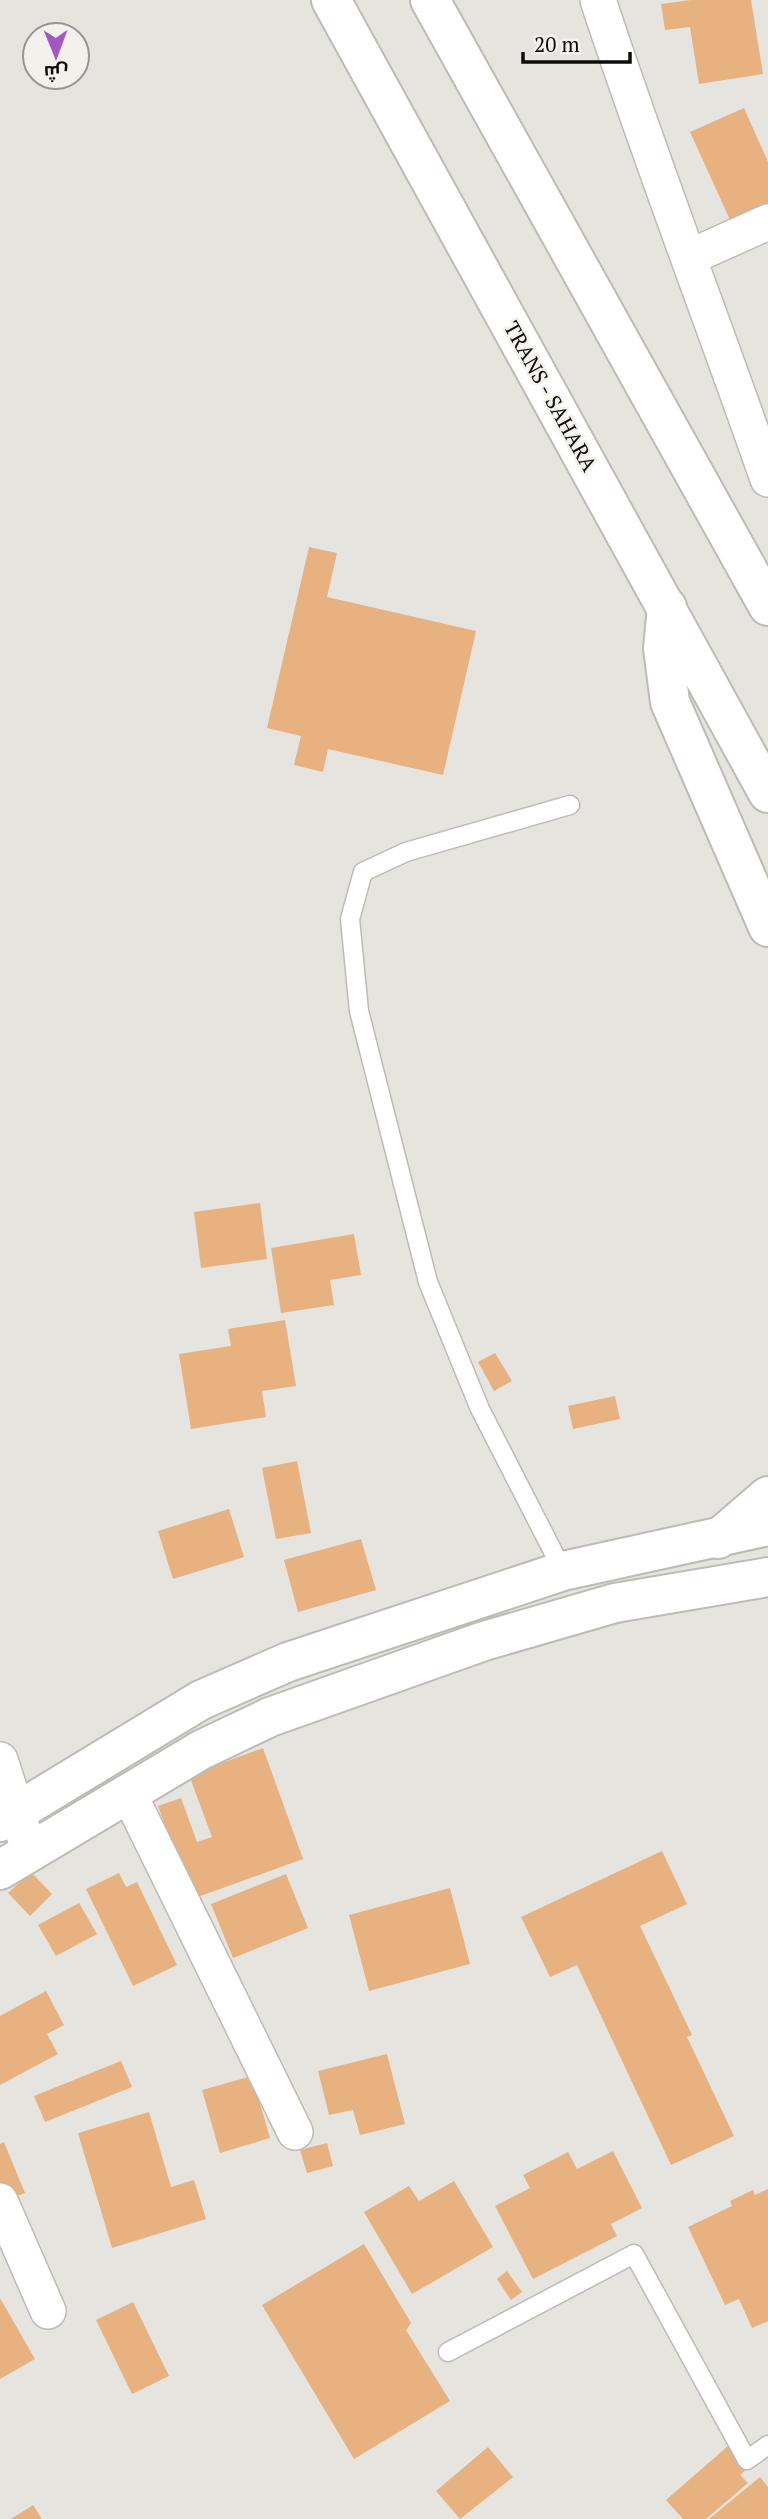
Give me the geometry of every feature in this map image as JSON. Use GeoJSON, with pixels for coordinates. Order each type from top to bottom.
{"type":"FeatureCollection","features":[{"type":"Feature","properties":{"kind":"main road","name":"TRANS - SAHARA"},"geometry":{"type":"LineString","coordinates":[[331,0],[768,793]]}},
{"type":"Feature","properties":{"kind":"main road"},"geometry":{"type":"LineString","coordinates":[[430,0],[768,606]]}},
{"type":"Feature","properties":{"kind":"main road"},"geometry":{"type":"LineString","coordinates":[[667,607],[663,648],[670,702],[768,927]]}},
{"type":"Feature","properties":{"kind":"main road"},"geometry":{"type":"LineString","coordinates":[[718,1539],[768,1496]]}},
{"type":"Feature","properties":{"kind":"main road"},"geometry":{"type":"LineString","coordinates":[[9,1816],[201,1700],[254,1675],[331,1646],[564,1572],[768,1526]]}},
{"type":"Feature","properties":{"kind":"main road"},"geometry":{"type":"LineString","coordinates":[[14,1860],[201,1749],[270,1717],[484,1641],[615,1603],[768,1577]]}},
{"type":"Feature","properties":{"kind":"street"},"geometry":{"type":"LineString","coordinates":[[598,0],[643,135],[690,257],[768,479]]}},
{"type":"Feature","properties":{"kind":"street"},"geometry":{"type":"LineString","coordinates":[[690,257],[768,222]]}},
{"type":"Feature","properties":{"kind":"street"},"geometry":{"type":"LineString","coordinates":[[0,1760],[14,1860]]}},
{"type":"Feature","properties":{"kind":"street"},"geometry":{"type":"LineString","coordinates":[[128,1792],[295,2132]]}},
{"type":"Feature","properties":{"kind":"street"},"geometry":{"type":"LineString","coordinates":[[0,2201],[48,2311]]}},
{"type":"Feature","properties":{"kind":"lane"},"geometry":{"type":"LineString","coordinates":[[564,1572],[480,1409],[428,1282],[359,1011],[350,919],[362,872],[406,852],[570,805]]}},
{"type":"Feature","properties":{"kind":"lane"},"geometry":{"type":"LineString","coordinates":[[448,2352],[634,2254],[747,2460],[768,2445]]}},
{"type":"Feature","properties":{"kind":"building"},"geometry":{"type":"Polygon","coordinates":[[[691,0],[751,0],[763,74],[699,84],[690,27],[665,30],[661,4],[691,0]]]}},
{"type":"Feature","properties":{"kind":"building"},"geometry":{"type":"Polygon","coordinates":[[[744,108],[768,162],[768,205],[731,222],[690,132],[744,108]]]}},
{"type":"Feature","properties":{"kind":"building"},"geometry":{"type":"Polygon","coordinates":[[[309,547],[337,553],[327,597],[476,631],[443,775],[328,749],[323,772],[294,765],[301,736],[267,728],[309,547]]]}},
{"type":"Feature","properties":{"kind":"building"},"geometry":{"type":"Polygon","coordinates":[[[260,1203],[267,1259],[201,1268],[194,1212],[260,1203]]]}},
{"type":"Feature","properties":{"kind":"building"},"geometry":{"type":"Polygon","coordinates":[[[354,1234],[361,1275],[330,1280],[334,1305],[281,1313],[271,1248],[354,1234]]]}},
{"type":"Feature","properties":{"kind":"building"},"geometry":{"type":"Polygon","coordinates":[[[285,1320],[296,1386],[262,1391],[266,1417],[191,1429],[179,1354],[231,1346],[228,1329],[285,1320]]]}},
{"type":"Feature","properties":{"kind":"building"},"geometry":{"type":"Polygon","coordinates":[[[495,1353],[512,1381],[494,1391],[478,1362],[495,1353]]]}},
{"type":"Feature","properties":{"kind":"building"},"geometry":{"type":"Polygon","coordinates":[[[615,1396],[620,1419],[573,1429],[568,1406],[615,1396]]]}},
{"type":"Feature","properties":{"kind":"building"},"geometry":{"type":"Polygon","coordinates":[[[297,1461],[311,1533],[276,1539],[262,1468],[297,1461]]]}},
{"type":"Feature","properties":{"kind":"building"},"geometry":{"type":"Polygon","coordinates":[[[229,1509],[244,1557],[173,1579],[158,1531],[229,1509]]]}},
{"type":"Feature","properties":{"kind":"building"},"geometry":{"type":"Polygon","coordinates":[[[361,1539],[376,1590],[298,1612],[284,1560],[361,1539]]]}},
{"type":"Feature","properties":{"kind":"building"},"geometry":{"type":"Polygon","coordinates":[[[263,1748],[303,1859],[192,1899],[158,1806],[181,1798],[197,1842],[212,1837],[189,1775],[263,1748]]]}},
{"type":"Feature","properties":{"kind":"building"},"geometry":{"type":"Polygon","coordinates":[[[662,1851],[687,1904],[640,1926],[692,2035],[687,2037],[734,2136],[671,2165],[577,1965],[550,1977],[521,1917],[662,1851]]]}},
{"type":"Feature","properties":{"kind":"building"},"geometry":{"type":"Polygon","coordinates":[[[31,1872],[52,1894],[30,1916],[8,1893],[31,1872]]]}},
{"type":"Feature","properties":{"kind":"building"},"geometry":{"type":"Polygon","coordinates":[[[119,1873],[126,1887],[137,1882],[177,1965],[133,1986],[86,1889],[119,1873]]]}},
{"type":"Feature","properties":{"kind":"building"},"geometry":{"type":"Polygon","coordinates":[[[286,1874],[308,1928],[233,1958],[211,1904],[286,1874]]]}},
{"type":"Feature","properties":{"kind":"building"},"geometry":{"type":"Polygon","coordinates":[[[450,1888],[470,1964],[369,1991],[349,1915],[450,1888]]]}},
{"type":"Feature","properties":{"kind":"building"},"geometry":{"type":"Polygon","coordinates":[[[79,1903],[97,1934],[56,1956],[38,1925],[79,1903]]]}},
{"type":"Feature","properties":{"kind":"building"},"geometry":{"type":"Polygon","coordinates":[[[46,1991],[64,2025],[47,2034],[58,2054],[0,2085],[0,2016],[46,1991]]]}},
{"type":"Feature","properties":{"kind":"building"},"geometry":{"type":"Polygon","coordinates":[[[387,2054],[405,2124],[360,2135],[353,2110],[329,2115],[318,2071],[387,2054]]]}},
{"type":"Feature","properties":{"kind":"building"},"geometry":{"type":"Polygon","coordinates":[[[121,2061],[132,2087],[45,2122],[34,2096],[121,2061]]]}},
{"type":"Feature","properties":{"kind":"building"},"geometry":{"type":"Polygon","coordinates":[[[252,2076],[270,2138],[220,2153],[202,2090],[252,2076]]]}},
{"type":"Feature","properties":{"kind":"building"},"geometry":{"type":"Polygon","coordinates":[[[149,2112],[171,2187],[194,2180],[206,2219],[112,2248],[78,2133],[149,2112]]]}},
{"type":"Feature","properties":{"kind":"building"},"geometry":{"type":"Polygon","coordinates":[[[4,2142],[25,2193],[5,2201],[0,2189],[0,2144],[4,2142]]]}},
{"type":"Feature","properties":{"kind":"building"},"geometry":{"type":"Polygon","coordinates":[[[327,2143],[333,2166],[307,2173],[300,2150],[327,2143]]]}},
{"type":"Feature","properties":{"kind":"building"},"geometry":{"type":"Polygon","coordinates":[[[613,2151],[642,2208],[611,2224],[617,2236],[533,2279],[495,2206],[530,2188],[523,2175],[568,2152],[577,2169],[613,2151]]]}},
{"type":"Feature","properties":{"kind":"building"},"geometry":{"type":"Polygon","coordinates":[[[454,2181],[493,2247],[412,2294],[364,2212],[409,2186],[419,2201],[454,2181]]]}},
{"type":"Feature","properties":{"kind":"building"},"geometry":{"type":"Polygon","coordinates":[[[768,2189],[768,2321],[752,2328],[739,2299],[725,2305],[688,2227],[732,2206],[730,2201],[753,2190],[755,2195],[768,2189]]]}},
{"type":"Feature","properties":{"kind":"building"},"geometry":{"type":"Polygon","coordinates":[[[364,2244],[411,2323],[406,2330],[450,2401],[354,2459],[262,2305],[364,2244]]]}},
{"type":"Feature","properties":{"kind":"building"},"geometry":{"type":"Polygon","coordinates":[[[507,2271],[522,2292],[511,2300],[497,2279],[507,2271]]]}},
{"type":"Feature","properties":{"kind":"building"},"geometry":{"type":"Polygon","coordinates":[[[0,2298],[35,2359],[0,2379],[0,2298]]]}},
{"type":"Feature","properties":{"kind":"building"},"geometry":{"type":"Polygon","coordinates":[[[133,2302],[169,2376],[132,2394],[96,2320],[133,2302]]]}},
{"type":"Feature","properties":{"kind":"building"},"geometry":{"type":"Polygon","coordinates":[[[728,2446],[747,2469],[740,2475],[748,2483],[706,2519],[683,2519],[666,2500],[728,2446]]]}},
{"type":"Feature","properties":{"kind":"building"},"geometry":{"type":"Polygon","coordinates":[[[488,2447],[513,2477],[460,2519],[436,2491],[488,2447]]]}},
{"type":"Feature","properties":{"kind":"building"},"geometry":{"type":"Polygon","coordinates":[[[760,2477],[768,2487],[768,2519],[709,2519],[760,2477]]]}},
{"type":"Feature","properties":{"kind":"building"},"geometry":{"type":"Polygon","coordinates":[[[33,2505],[42,2519],[11,2519],[33,2505]]]}}]}
